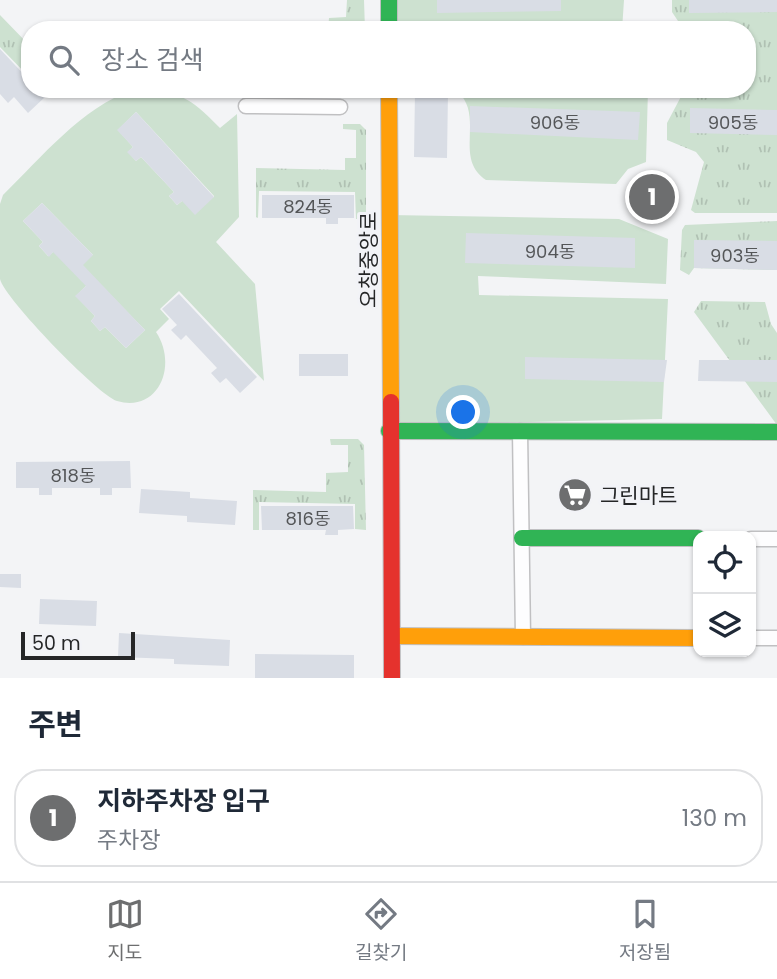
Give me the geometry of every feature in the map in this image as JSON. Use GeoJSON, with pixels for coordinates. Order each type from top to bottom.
{"type":"FeatureCollection","features":[{"type":"Feature","properties":{"kind":"street"},"geometry":{"type":"LineString","coordinates":[[389,0],[389,21]]}},
{"type":"Feature","properties":{"kind":"street","name":"오창중앙로"},"geometry":{"type":"LineString","coordinates":[[390,98],[389,431],[392,678]]}},
{"type":"Feature","properties":{"kind":"street"},"geometry":{"type":"LineString","coordinates":[[246,106],[340,107]]}},
{"type":"Feature","properties":{"kind":"street"},"geometry":{"type":"LineString","coordinates":[[389,431],[777,432]]}},
{"type":"Feature","properties":{"kind":"street"},"geometry":{"type":"LineString","coordinates":[[520,431],[523,637]]}},
{"type":"Feature","properties":{"kind":"street"},"geometry":{"type":"LineString","coordinates":[[522,538],[693,538]]}},
{"type":"Feature","properties":{"kind":"street"},"geometry":{"type":"LineString","coordinates":[[756,538],[777,539]]}},
{"type":"Feature","properties":{"kind":"street"},"geometry":{"type":"LineString","coordinates":[[392,636],[693,638]]}},
{"type":"Feature","properties":{"kind":"street"},"geometry":{"type":"LineString","coordinates":[[756,638],[777,638]]}},
{"type":"Feature","properties":{"kind":"green space"},"geometry":{"type":"Polygon","coordinates":[[[347,0],[364,0],[365,21],[329,21],[329,18],[346,17],[347,0]]]}},
{"type":"Feature","properties":{"kind":"green space"},"geometry":{"type":"Polygon","coordinates":[[[389,0],[624,0],[623,21],[389,21],[389,0]]]}},
{"type":"Feature","properties":{"kind":"green space"},"geometry":{"type":"Polygon","coordinates":[[[672,0],[777,0],[777,213],[695,213],[691,210],[704,162],[696,152],[667,140],[667,123],[680,98],[756,98],[756,21],[678,21],[672,12],[672,0]]]}},
{"type":"Feature","properties":{"kind":"green space"},"geometry":{"type":"Polygon","coordinates":[[[0,15],[21,37],[21,69],[0,47],[0,15]]]}},
{"type":"Feature","properties":{"kind":"green space"},"geometry":{"type":"Polygon","coordinates":[[[115,98],[184,98],[200,108],[220,128],[237,114],[239,217],[216,242],[255,284],[264,381],[179,291],[160,309],[169,319],[156,332],[165,358],[160,383],[154,393],[144,400],[132,403],[117,401],[73,365],[5,289],[0,279],[0,204],[3,195],[63,135],[115,98]],[[136,112],[118,130],[133,147],[128,152],[136,161],[141,157],[174,192],[169,196],[177,205],[182,201],[214,196],[136,112]],[[42,203],[23,221],[43,242],[39,246],[48,256],[53,252],[93,255],[42,203]],[[94,278],[76,296],[95,316],[91,321],[100,331],[105,327],[126,348],[145,330],[94,278]]]}},
{"type":"Feature","properties":{"kind":"green space"},"geometry":{"type":"Polygon","coordinates":[[[463,98],[648,98],[646,162],[628,169],[616,184],[486,180],[476,171],[472,160],[466,102],[463,98]]]}},
{"type":"Feature","properties":{"kind":"green space"},"geometry":{"type":"Polygon","coordinates":[[[343,124],[360,124],[366,130],[366,219],[356,219],[355,192],[259,191],[258,218],[256,217],[256,168],[345,170],[345,158],[356,158],[356,130],[343,129],[343,124]]]}},
{"type":"Feature","properties":{"kind":"green space"},"geometry":{"type":"Polygon","coordinates":[[[389,215],[619,219],[668,239],[666,284],[478,276],[479,295],[668,299],[662,419],[489,423],[389,431],[389,215]]]}},
{"type":"Feature","properties":{"kind":"green space"},"geometry":{"type":"Polygon","coordinates":[[[777,221],[777,270],[694,268],[689,275],[680,270],[682,230],[685,225],[777,221]]]}},
{"type":"Feature","properties":{"kind":"green space"},"geometry":{"type":"Polygon","coordinates":[[[701,301],[765,302],[771,324],[777,333],[777,425],[694,312],[701,301]]]}},
{"type":"Feature","properties":{"kind":"green space"},"geometry":{"type":"Polygon","coordinates":[[[330,439],[358,439],[364,445],[366,530],[355,529],[355,504],[259,502],[259,530],[253,530],[253,490],[326,492],[326,473],[348,472],[348,445],[331,445],[330,439]]]}},
{"type":"Feature","properties":{"kind":"building"},"geometry":{"type":"Polygon","coordinates":[[[437,0],[561,0],[561,11],[437,13],[437,0]]]}},
{"type":"Feature","properties":{"kind":"building"},"geometry":{"type":"Polygon","coordinates":[[[689,0],[777,0],[777,12],[689,13],[689,0]]]}},
{"type":"Feature","properties":{"kind":"building"},"geometry":{"type":"Polygon","coordinates":[[[0,49],[21,71],[21,98],[44,98],[28,113],[14,97],[8,103],[0,94],[0,49]]]}},
{"type":"Feature","properties":{"kind":"building"},"geometry":{"type":"Polygon","coordinates":[[[415,98],[448,98],[447,158],[414,157],[415,98]]]}},
{"type":"Feature","properties":{"kind":"building"},"geometry":{"type":"Polygon","coordinates":[[[470,106],[640,112],[638,140],[470,132],[470,106]]]}},
{"type":"Feature","properties":{"kind":"building"},"geometry":{"type":"Polygon","coordinates":[[[690,108],[777,110],[777,135],[690,133],[690,108]]]}},
{"type":"Feature","properties":{"kind":"building"},"geometry":{"type":"Polygon","coordinates":[[[136,112],[214,197],[195,215],[182,201],[177,205],[169,196],[174,192],[141,157],[136,161],[127,152],[133,147],[117,130],[136,112]]]}},
{"type":"Feature","properties":{"kind":"building"},"geometry":{"type":"Polygon","coordinates":[[[262,195],[354,195],[354,218],[338,218],[338,224],[326,224],[326,218],[262,218],[262,195]]]}},
{"type":"Feature","properties":{"kind":"building"},"geometry":{"type":"Polygon","coordinates":[[[42,203],[93,255],[83,265],[145,330],[126,348],[105,327],[100,331],[91,321],[95,316],[75,296],[86,286],[53,252],[49,257],[39,246],[43,242],[23,221],[42,203]]]}},
{"type":"Feature","properties":{"kind":"building"},"geometry":{"type":"Polygon","coordinates":[[[466,233],[635,238],[635,268],[465,263],[466,233]]]}},
{"type":"Feature","properties":{"kind":"building"},"geometry":{"type":"Polygon","coordinates":[[[694,240],[777,241],[777,270],[694,268],[694,240]]]}},
{"type":"Feature","properties":{"kind":"building"},"geometry":{"type":"Polygon","coordinates":[[[179,294],[257,377],[240,393],[226,378],[220,383],[211,373],[217,368],[186,335],[181,340],[171,330],[177,325],[162,309],[179,294]]]}},
{"type":"Feature","properties":{"kind":"building"},"geometry":{"type":"Polygon","coordinates":[[[299,354],[348,354],[348,376],[299,376],[299,354]]]}},
{"type":"Feature","properties":{"kind":"building"},"geometry":{"type":"Polygon","coordinates":[[[525,357],[667,360],[664,382],[525,379],[525,357]]]}},
{"type":"Feature","properties":{"kind":"building"},"geometry":{"type":"Polygon","coordinates":[[[699,360],[777,360],[777,382],[698,381],[699,360]]]}},
{"type":"Feature","properties":{"kind":"building"},"geometry":{"type":"Polygon","coordinates":[[[130,461],[131,488],[112,488],[112,495],[100,495],[100,488],[52,488],[52,495],[39,495],[39,488],[16,488],[16,462],[130,461]]]}},
{"type":"Feature","properties":{"kind":"building"},"geometry":{"type":"Polygon","coordinates":[[[141,489],[190,492],[190,498],[237,501],[235,525],[187,522],[187,516],[139,513],[141,489]]]}},
{"type":"Feature","properties":{"kind":"building"},"geometry":{"type":"Polygon","coordinates":[[[261,506],[353,506],[354,529],[338,530],[338,535],[325,535],[326,530],[262,530],[261,506]]]}},
{"type":"Feature","properties":{"kind":"building"},"geometry":{"type":"Polygon","coordinates":[[[0,574],[21,574],[21,588],[0,587],[0,574]]]}},
{"type":"Feature","properties":{"kind":"building"},"geometry":{"type":"Polygon","coordinates":[[[40,599],[97,601],[96,626],[39,624],[40,599]]]}},
{"type":"Feature","properties":{"kind":"building"},"geometry":{"type":"Polygon","coordinates":[[[119,633],[230,640],[229,666],[174,664],[174,659],[118,657],[119,633]]]}},
{"type":"Feature","properties":{"kind":"building"},"geometry":{"type":"Polygon","coordinates":[[[255,654],[354,655],[354,678],[255,678],[255,654]]]}},
{"type":"Feature","properties":{"kind":"traffic: fast"},"geometry":{"type":"LineString","coordinates":[[389,0],[389,21]]}},
{"type":"Feature","properties":{"kind":"traffic: fast"},"geometry":{"type":"LineString","coordinates":[[389,431],[777,432]]}},
{"type":"Feature","properties":{"kind":"traffic: fast"},"geometry":{"type":"LineString","coordinates":[[522,538],[693,538]]}},
{"type":"Feature","properties":{"kind":"traffic: slow"},"geometry":{"type":"LineString","coordinates":[[389,98],[391,402]]}},
{"type":"Feature","properties":{"kind":"traffic: slow"},"geometry":{"type":"LineString","coordinates":[[392,636],[693,638]]}},
{"type":"Feature","properties":{"kind":"traffic: jam"},"geometry":{"type":"LineString","coordinates":[[391,402],[392,678]]}},
{"type":"Feature","properties":{"kind":"place","name":"지하주차장 입구"},"geometry":{"type":"Point","coordinates":[652,197]}},
{"type":"Feature","properties":{"kind":"place","name":"그린마트"},"geometry":{"type":"Point","coordinates":[575,495]}}]}
